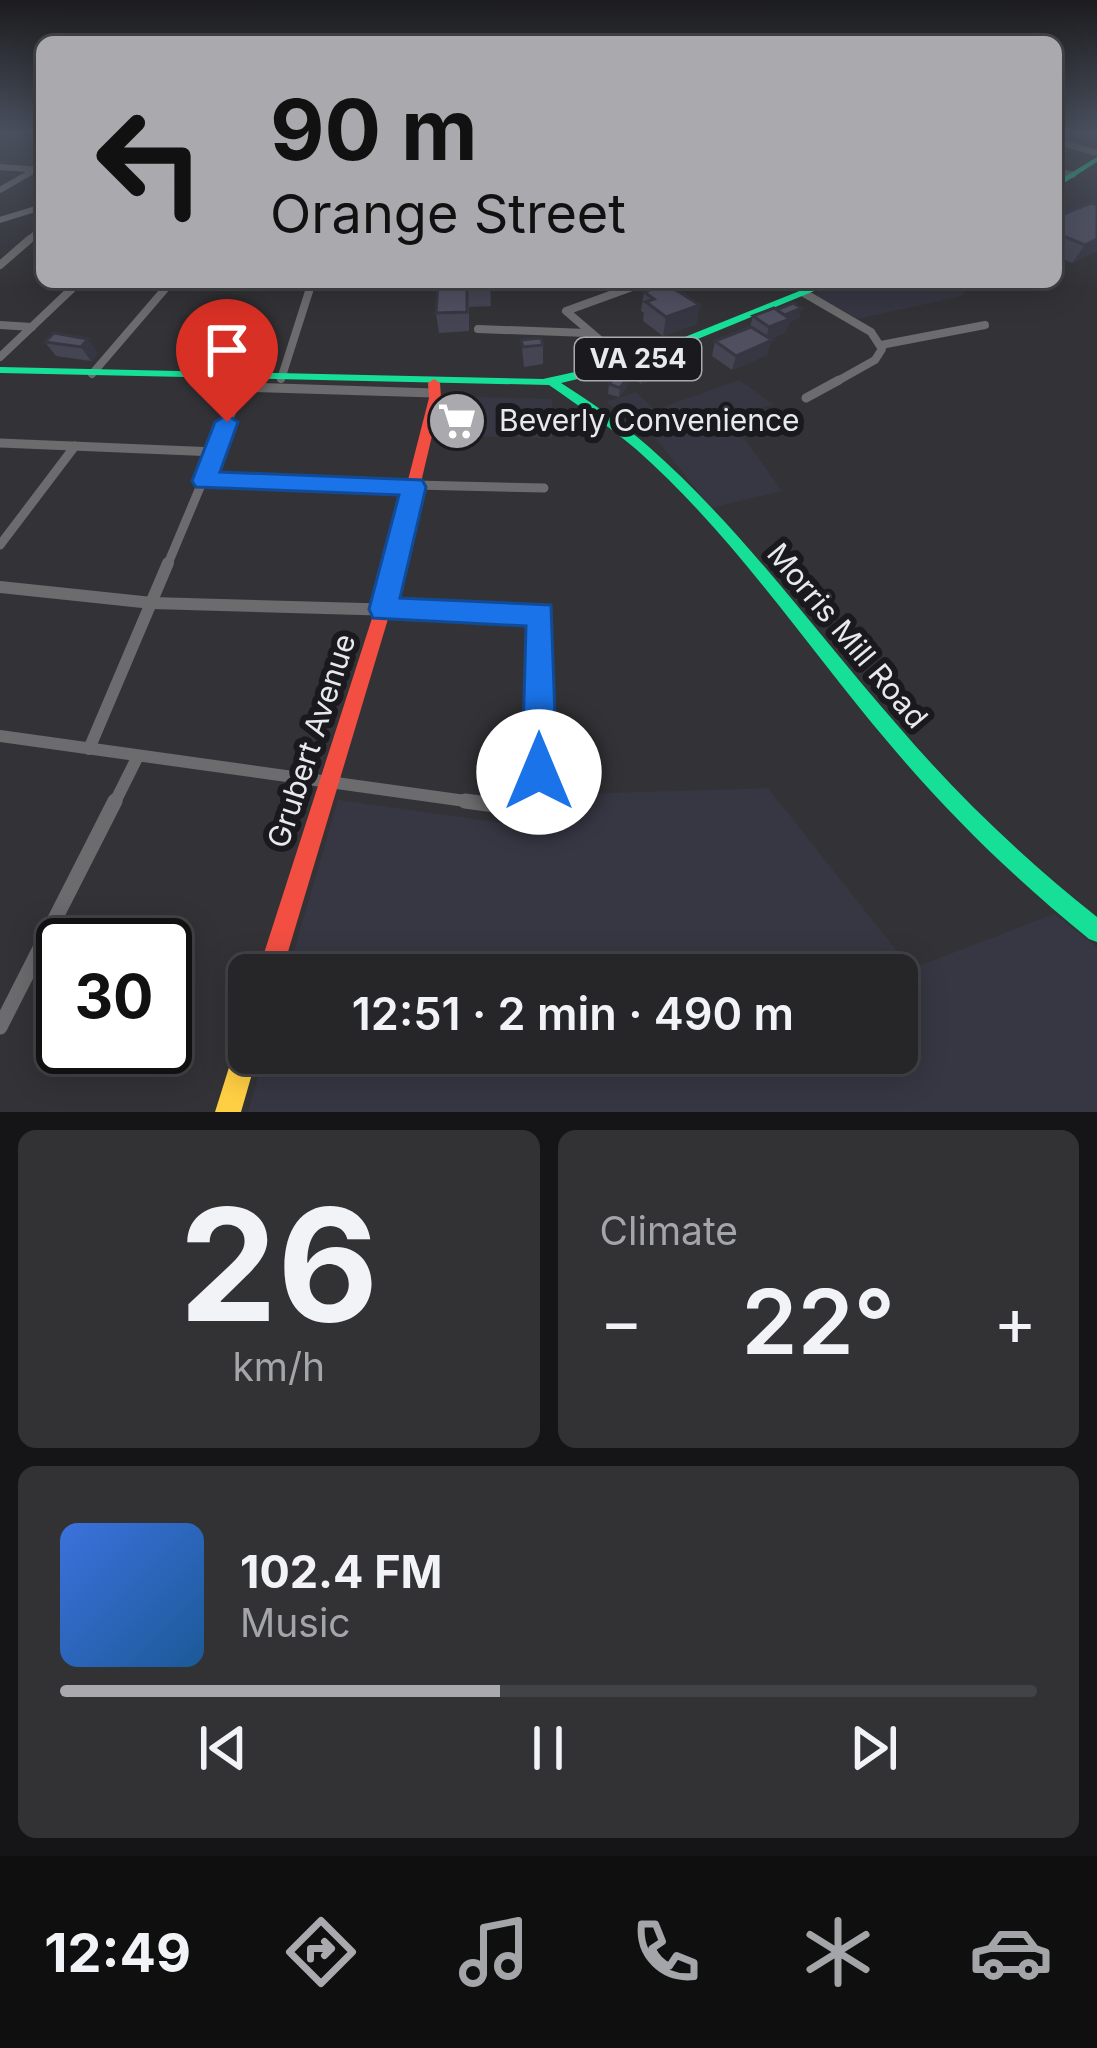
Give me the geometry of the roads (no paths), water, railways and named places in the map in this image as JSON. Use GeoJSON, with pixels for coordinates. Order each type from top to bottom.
{"type":"FeatureCollection","features":[{"type":"Feature","properties":{"kind":"main road","name":"VA 254"},"geometry":{"type":"LineString","coordinates":[[0,370],[434,388],[552,382],[628,364],[811,288]]}},
{"type":"Feature","properties":{"kind":"main road","name":"Morris Mill Road"},"geometry":{"type":"LineString","coordinates":[[552,382],[635,435],[797,616],[967,819],[1027,877],[1097,931]]}},
{"type":"Feature","properties":{"kind":"main road","name":"Grubert Avenue"},"geometry":{"type":"LineString","coordinates":[[275,954],[383,609],[434,388]]}},
{"type":"Feature","properties":{"kind":"main road"},"geometry":{"type":"LineString","coordinates":[[228,1112],[239,1074]]}},
{"type":"Feature","properties":{"kind":"street"},"geometry":{"type":"LineString","coordinates":[[0,220],[36,209]]}},
{"type":"Feature","properties":{"kind":"street"},"geometry":{"type":"LineString","coordinates":[[0,266],[36,234]]}},
{"type":"Feature","properties":{"kind":"street"},"geometry":{"type":"LineString","coordinates":[[0,357],[73,288]]}},
{"type":"Feature","properties":{"kind":"street"},"geometry":{"type":"LineString","coordinates":[[92,374],[166,288]]}},
{"type":"Feature","properties":{"kind":"street"},"geometry":{"type":"LineString","coordinates":[[281,380],[310,288]]}},
{"type":"Feature","properties":{"kind":"street"},"geometry":{"type":"LineString","coordinates":[[628,364],[566,311],[629,288]]}},
{"type":"Feature","properties":{"kind":"street"},"geometry":{"type":"LineString","coordinates":[[818,288],[881,344]]}},
{"type":"Feature","properties":{"kind":"street"},"geometry":{"type":"LineString","coordinates":[[0,325],[32,327]]}},
{"type":"Feature","properties":{"kind":"street"},"geometry":{"type":"LineString","coordinates":[[881,344],[985,326]]}},
{"type":"Feature","properties":{"kind":"street"},"geometry":{"type":"LineString","coordinates":[[478,329],[590,333]]}},
{"type":"Feature","properties":{"kind":"street"},"geometry":{"type":"LineString","coordinates":[[806,398],[875,360],[881,344]]}},
{"type":"Feature","properties":{"kind":"street"},"geometry":{"type":"LineString","coordinates":[[88,749],[244,383],[434,388]]}},
{"type":"Feature","properties":{"kind":"street"},"geometry":{"type":"LineString","coordinates":[[0,443],[216,452]]}},
{"type":"Feature","properties":{"kind":"street"},"geometry":{"type":"LineString","coordinates":[[0,545],[74,446]]}},
{"type":"Feature","properties":{"kind":"street"},"geometry":{"type":"LineString","coordinates":[[205,481],[544,488]]}},
{"type":"Feature","properties":{"kind":"street"},"geometry":{"type":"LineString","coordinates":[[0,587],[152,603],[541,614],[539,811],[0,736]]}},
{"type":"Feature","properties":{"kind":"street"},"geometry":{"type":"LineString","coordinates":[[0,1027],[138,755]]}},
{"type":"Feature","properties":{"kind":"place","name":"Beverly Convenience"},"geometry":{"type":"Point","coordinates":[457,421]}}]}
